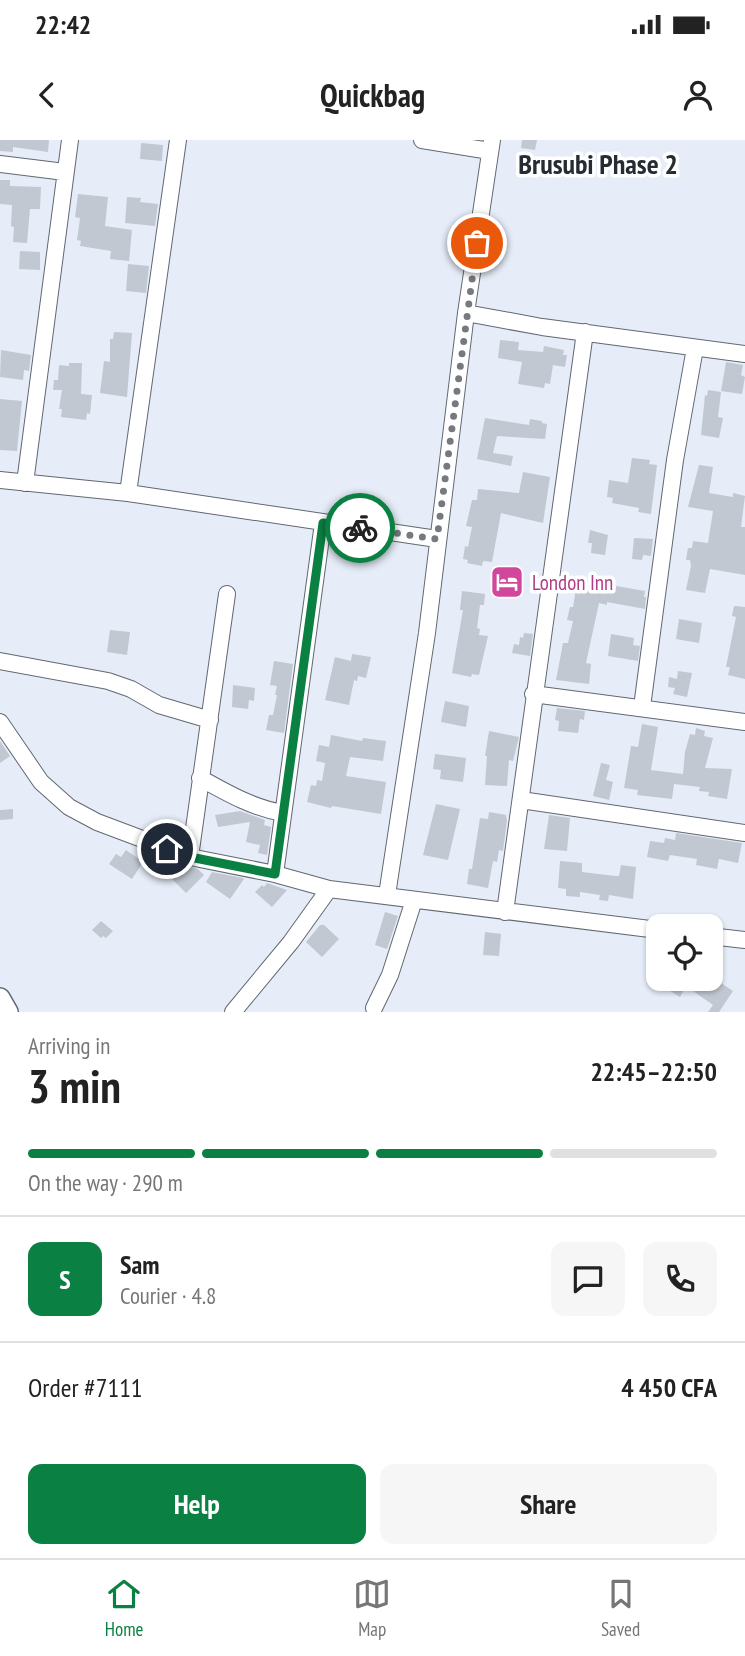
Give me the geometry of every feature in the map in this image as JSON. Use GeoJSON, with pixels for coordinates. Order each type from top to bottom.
{"type":"FeatureCollection","features":[{"type":"Feature","properties":{"kind":"main road"},"geometry":{"type":"LineString","coordinates":[[0,998],[8,1012]]}},
{"type":"Feature","properties":{"kind":"street"},"geometry":{"type":"LineString","coordinates":[[25,483],[70,140]]}},
{"type":"Feature","properties":{"kind":"street"},"geometry":{"type":"LineString","coordinates":[[128,493],[178,140]]}},
{"type":"Feature","properties":{"kind":"street"},"geometry":{"type":"LineString","coordinates":[[387,895],[427,633],[466,313],[491,145],[422,140]]}},
{"type":"Feature","properties":{"kind":"street"},"geometry":{"type":"LineString","coordinates":[[0,164],[65,172]]}},
{"type":"Feature","properties":{"kind":"street"},"geometry":{"type":"LineString","coordinates":[[466,313],[745,354]]}},
{"type":"Feature","properties":{"kind":"street"},"geometry":{"type":"LineString","coordinates":[[505,912],[585,332]]}},
{"type":"Feature","properties":{"kind":"street"},"geometry":{"type":"LineString","coordinates":[[642,707],[675,460],[695,348]]}},
{"type":"Feature","properties":{"kind":"street"},"geometry":{"type":"LineString","coordinates":[[0,480],[128,493],[437,539]]}},
{"type":"Feature","properties":{"kind":"street"},"geometry":{"type":"LineString","coordinates":[[275,874],[323,523]]}},
{"type":"Feature","properties":{"kind":"street"},"geometry":{"type":"LineString","coordinates":[[190,857],[227,594]]}},
{"type":"Feature","properties":{"kind":"street"},"geometry":{"type":"LineString","coordinates":[[0,661],[108,681],[131,689],[159,705],[210,720]]}},
{"type":"Feature","properties":{"kind":"street"},"geometry":{"type":"LineString","coordinates":[[533,694],[745,722]]}},
{"type":"Feature","properties":{"kind":"street"},"geometry":{"type":"LineString","coordinates":[[0,722],[41,782],[69,807],[97,822],[190,857],[275,874],[329,889],[646,929]]}},
{"type":"Feature","properties":{"kind":"street"},"geometry":{"type":"LineString","coordinates":[[200,778],[236,798],[268,811],[283,813]]}},
{"type":"Feature","properties":{"kind":"street"},"geometry":{"type":"LineString","coordinates":[[521,800],[745,833]]}},
{"type":"Feature","properties":{"kind":"street"},"geometry":{"type":"LineString","coordinates":[[235,1012],[329,889]]}},
{"type":"Feature","properties":{"kind":"street"},"geometry":{"type":"LineString","coordinates":[[374,1008],[390,975],[414,900]]}},
{"type":"Feature","properties":{"kind":"street"},"geometry":{"type":"LineString","coordinates":[[723,937],[745,940]]}},
{"type":"Feature","properties":{"kind":"building"},"geometry":{"type":"Polygon","coordinates":[[[0,140],[49,140],[48,152],[13,147],[13,152],[0,151],[0,140]]]}},
{"type":"Feature","properties":{"kind":"building"},"geometry":{"type":"Polygon","coordinates":[[[522,140],[537,140],[535,150],[521,148],[522,140]]]}},
{"type":"Feature","properties":{"kind":"building"},"geometry":{"type":"Polygon","coordinates":[[[141,143],[163,145],[162,161],[140,159],[141,143]]]}},
{"type":"Feature","properties":{"kind":"building"},"geometry":{"type":"Polygon","coordinates":[[[0,180],[10,180],[10,186],[41,187],[40,209],[30,209],[27,243],[13,242],[12,205],[0,204],[0,180]]]}},
{"type":"Feature","properties":{"kind":"building"},"geometry":{"type":"Polygon","coordinates":[[[78,194],[108,197],[105,226],[132,230],[129,261],[110,259],[111,251],[80,246],[81,241],[77,240],[80,218],[75,217],[78,194]]]}},
{"type":"Feature","properties":{"kind":"building"},"geometry":{"type":"Polygon","coordinates":[[[127,197],[141,198],[140,202],[158,204],[155,226],[125,223],[127,197]]]}},
{"type":"Feature","properties":{"kind":"building"},"geometry":{"type":"Polygon","coordinates":[[[20,251],[40,252],[40,270],[19,269],[20,251]]]}},
{"type":"Feature","properties":{"kind":"building"},"geometry":{"type":"Polygon","coordinates":[[[128,264],[149,266],[146,293],[126,291],[128,264]]]}},
{"type":"Feature","properties":{"kind":"building"},"geometry":{"type":"Polygon","coordinates":[[[114,332],[132,333],[127,397],[100,393],[104,361],[110,362],[110,339],[113,339],[114,332]]]}},
{"type":"Feature","properties":{"kind":"building"},"geometry":{"type":"Polygon","coordinates":[[[500,340],[519,342],[518,350],[543,352],[544,346],[564,350],[563,355],[567,355],[565,367],[553,365],[550,384],[545,383],[544,388],[518,384],[522,362],[498,358],[500,340]]]}},
{"type":"Feature","properties":{"kind":"building"},"geometry":{"type":"Polygon","coordinates":[[[1,350],[31,355],[29,371],[24,370],[23,380],[0,377],[1,350]]]}},
{"type":"Feature","properties":{"kind":"building"},"geometry":{"type":"Polygon","coordinates":[[[726,362],[743,365],[741,375],[745,377],[742,394],[721,391],[726,362]]]}},
{"type":"Feature","properties":{"kind":"building"},"geometry":{"type":"Polygon","coordinates":[[[69,363],[82,363],[81,394],[92,395],[90,414],[87,413],[86,420],[61,417],[62,409],[59,409],[62,390],[53,390],[54,380],[58,380],[59,365],[69,366],[69,363]]]}},
{"type":"Feature","properties":{"kind":"building"},"geometry":{"type":"Polygon","coordinates":[[[708,390],[721,392],[718,417],[723,418],[719,438],[701,435],[705,395],[707,396],[708,390]]]}},
{"type":"Feature","properties":{"kind":"building"},"geometry":{"type":"Polygon","coordinates":[[[0,399],[22,401],[17,451],[0,450],[0,399]]]}},
{"type":"Feature","properties":{"kind":"building"},"geometry":{"type":"Polygon","coordinates":[[[485,418],[529,425],[530,419],[542,421],[547,424],[545,439],[497,436],[493,453],[513,456],[511,466],[477,459],[485,418]]]}},
{"type":"Feature","properties":{"kind":"building"},"geometry":{"type":"Polygon","coordinates":[[[632,458],[650,460],[649,464],[657,465],[651,514],[638,512],[639,508],[612,503],[613,498],[607,497],[609,480],[628,483],[632,458]]]}},
{"type":"Feature","properties":{"kind":"building"},"geometry":{"type":"Polygon","coordinates":[[[699,465],[713,467],[709,493],[745,496],[741,527],[745,527],[745,575],[710,569],[705,593],[686,590],[691,566],[690,560],[686,560],[688,548],[692,548],[693,541],[708,543],[713,511],[688,507],[699,465]]]}},
{"type":"Feature","properties":{"kind":"building"},"geometry":{"type":"Polygon","coordinates":[[[523,472],[550,477],[543,523],[501,513],[492,562],[483,561],[482,566],[467,563],[468,560],[463,559],[472,527],[466,526],[472,500],[477,500],[478,489],[519,493],[523,472]]]}},
{"type":"Feature","properties":{"kind":"building"},"geometry":{"type":"Polygon","coordinates":[[[590,530],[608,535],[605,555],[591,553],[592,543],[588,543],[590,530]]]}},
{"type":"Feature","properties":{"kind":"building"},"geometry":{"type":"Polygon","coordinates":[[[634,538],[653,539],[651,556],[643,555],[642,560],[632,559],[634,538]]]}},
{"type":"Feature","properties":{"kind":"building"},"geometry":{"type":"Polygon","coordinates":[[[581,579],[616,588],[645,591],[646,597],[645,609],[599,603],[586,663],[591,664],[589,684],[556,680],[563,643],[568,643],[573,621],[567,620],[570,607],[573,607],[577,582],[580,583],[581,579]]]}},
{"type":"Feature","properties":{"kind":"building"},"geometry":{"type":"Polygon","coordinates":[[[462,591],[485,594],[484,605],[480,605],[477,628],[480,629],[479,635],[488,636],[479,675],[472,674],[471,677],[452,673],[463,610],[460,610],[462,591]]]}},
{"type":"Feature","properties":{"kind":"building"},"geometry":{"type":"Polygon","coordinates":[[[734,606],[745,607],[745,679],[728,675],[730,667],[726,667],[736,617],[732,616],[734,606]]]}},
{"type":"Feature","properties":{"kind":"building"},"geometry":{"type":"Polygon","coordinates":[[[679,619],[702,623],[699,643],[676,639],[679,619]]]}},
{"type":"Feature","properties":{"kind":"building"},"geometry":{"type":"Polygon","coordinates":[[[110,630],[130,632],[127,655],[107,652],[110,630]]]}},
{"type":"Feature","properties":{"kind":"building"},"geometry":{"type":"Polygon","coordinates":[[[524,633],[533,634],[530,656],[512,653],[514,644],[519,645],[520,637],[523,638],[524,633]]]}},
{"type":"Feature","properties":{"kind":"building"},"geometry":{"type":"Polygon","coordinates":[[[611,634],[634,638],[633,645],[640,646],[638,661],[608,656],[611,634]]]}},
{"type":"Feature","properties":{"kind":"building"},"geometry":{"type":"Polygon","coordinates":[[[352,654],[371,657],[366,678],[358,676],[357,681],[354,680],[349,705],[325,700],[335,657],[351,661],[352,654]]]}},
{"type":"Feature","properties":{"kind":"building"},"geometry":{"type":"Polygon","coordinates":[[[274,661],[293,664],[284,733],[266,730],[269,715],[273,715],[277,695],[277,686],[270,685],[274,661]]]}},
{"type":"Feature","properties":{"kind":"building"},"geometry":{"type":"Polygon","coordinates":[[[678,671],[692,673],[687,697],[673,694],[675,688],[668,687],[669,677],[677,679],[678,671]]]}},
{"type":"Feature","properties":{"kind":"building"},"geometry":{"type":"Polygon","coordinates":[[[233,685],[255,688],[254,701],[249,700],[248,709],[232,707],[233,685]]]}},
{"type":"Feature","properties":{"kind":"building"},"geometry":{"type":"Polygon","coordinates":[[[445,701],[469,706],[466,727],[441,722],[445,701]]]}},
{"type":"Feature","properties":{"kind":"building"},"geometry":{"type":"Polygon","coordinates":[[[557,708],[585,711],[584,720],[580,719],[578,733],[558,731],[559,721],[555,720],[557,708]]]}},
{"type":"Feature","properties":{"kind":"building"},"geometry":{"type":"Polygon","coordinates":[[[642,724],[658,727],[651,770],[683,774],[690,734],[695,735],[696,728],[705,731],[704,736],[713,738],[705,768],[732,769],[727,799],[708,796],[709,792],[699,791],[700,787],[674,784],[672,799],[637,795],[638,790],[624,788],[631,746],[638,747],[642,724]]]}},
{"type":"Feature","properties":{"kind":"building"},"geometry":{"type":"Polygon","coordinates":[[[489,731],[519,737],[513,761],[509,760],[507,786],[485,785],[485,756],[489,731]]]}},
{"type":"Feature","properties":{"kind":"building"},"geometry":{"type":"Polygon","coordinates":[[[331,735],[362,741],[363,738],[386,741],[383,761],[350,757],[346,776],[386,782],[381,814],[307,802],[311,785],[316,786],[317,780],[322,781],[325,763],[316,761],[319,745],[329,747],[331,735]]]}},
{"type":"Feature","properties":{"kind":"building"},"geometry":{"type":"Polygon","coordinates":[[[0,741],[10,756],[0,763],[0,741]]]}},
{"type":"Feature","properties":{"kind":"building"},"geometry":{"type":"Polygon","coordinates":[[[435,754],[466,758],[463,782],[440,779],[441,770],[433,769],[435,754]]]}},
{"type":"Feature","properties":{"kind":"building"},"geometry":{"type":"Polygon","coordinates":[[[601,763],[610,765],[606,780],[613,782],[609,800],[593,796],[601,763]]]}},
{"type":"Feature","properties":{"kind":"building"},"geometry":{"type":"Polygon","coordinates":[[[436,804],[460,809],[448,860],[423,855],[436,804]]]}},
{"type":"Feature","properties":{"kind":"building"},"geometry":{"type":"Polygon","coordinates":[[[13,809],[13,819],[0,820],[0,810],[13,809]]]}},
{"type":"Feature","properties":{"kind":"building"},"geometry":{"type":"Polygon","coordinates":[[[240,811],[265,820],[264,825],[271,827],[267,855],[258,853],[260,845],[246,842],[250,822],[218,827],[215,815],[240,811]]]}},
{"type":"Feature","properties":{"kind":"building"},"geometry":{"type":"Polygon","coordinates":[[[489,812],[506,815],[507,821],[503,851],[499,850],[497,862],[493,861],[488,888],[467,884],[480,818],[488,819],[489,812]]]}},
{"type":"Feature","properties":{"kind":"building"},"geometry":{"type":"Polygon","coordinates":[[[549,815],[570,818],[567,851],[544,849],[549,815]]]}},
{"type":"Feature","properties":{"kind":"building"},"geometry":{"type":"Polygon","coordinates":[[[676,833],[742,843],[738,863],[719,859],[717,869],[696,865],[697,859],[670,855],[668,861],[647,857],[650,841],[664,843],[665,838],[675,840],[676,833]]]}},
{"type":"Feature","properties":{"kind":"building"},"geometry":{"type":"Polygon","coordinates":[[[126,850],[143,862],[132,879],[109,864],[116,854],[121,857],[126,850]]]}},
{"type":"Feature","properties":{"kind":"building"},"geometry":{"type":"Polygon","coordinates":[[[560,861],[582,863],[582,872],[615,876],[619,876],[621,865],[636,867],[633,899],[609,895],[608,901],[599,900],[600,895],[580,892],[580,897],[566,896],[566,889],[558,888],[560,861]]]}},
{"type":"Feature","properties":{"kind":"building"},"geometry":{"type":"Polygon","coordinates":[[[182,865],[198,869],[204,875],[186,893],[170,877],[182,865]]]}},
{"type":"Feature","properties":{"kind":"building"},"geometry":{"type":"Polygon","coordinates":[[[212,872],[244,879],[230,899],[206,882],[212,872]]]}},
{"type":"Feature","properties":{"kind":"building"},"geometry":{"type":"Polygon","coordinates":[[[267,883],[287,890],[272,907],[255,892],[267,883]]]}},
{"type":"Feature","properties":{"kind":"building"},"geometry":{"type":"Polygon","coordinates":[[[385,912],[398,916],[387,949],[375,945],[385,912]]]}},
{"type":"Feature","properties":{"kind":"building"},"geometry":{"type":"Polygon","coordinates":[[[101,921],[113,931],[106,938],[101,938],[92,930],[101,921]]]}},
{"type":"Feature","properties":{"kind":"building"},"geometry":{"type":"Polygon","coordinates":[[[320,925],[324,925],[339,939],[322,957],[306,942],[320,925]]]}},
{"type":"Feature","properties":{"kind":"building"},"geometry":{"type":"Polygon","coordinates":[[[485,932],[501,934],[499,956],[483,955],[485,932]]]}},
{"type":"Feature","properties":{"kind":"building"},"geometry":{"type":"Polygon","coordinates":[[[723,984],[733,991],[719,1012],[708,1012],[713,1005],[693,991],[723,991],[723,984]]]}},
{"type":"Feature","properties":{"kind":"building"},"geometry":{"type":"Polygon","coordinates":[[[670,991],[683,991],[680,997],[670,991]]]}},
{"type":"Feature","properties":{"kind":"way so far"},"geometry":{"type":"LineString","coordinates":[[360,528],[437,539],[477,243]]}},
{"type":"Feature","properties":{"kind":"place","name":"London Inn"},"geometry":{"type":"Point","coordinates":[507,582]}},
{"type":"Feature","properties":{"kind":"district","name":"Brusubi Phase 2"},"geometry":{"type":"Point","coordinates":[598,163]}},
{"type":"Feature","properties":{"kind":"route"},"geometry":{"type":"LineString","coordinates":[[167,849],[190,857],[275,874],[323,523],[360,528]]}}]}
